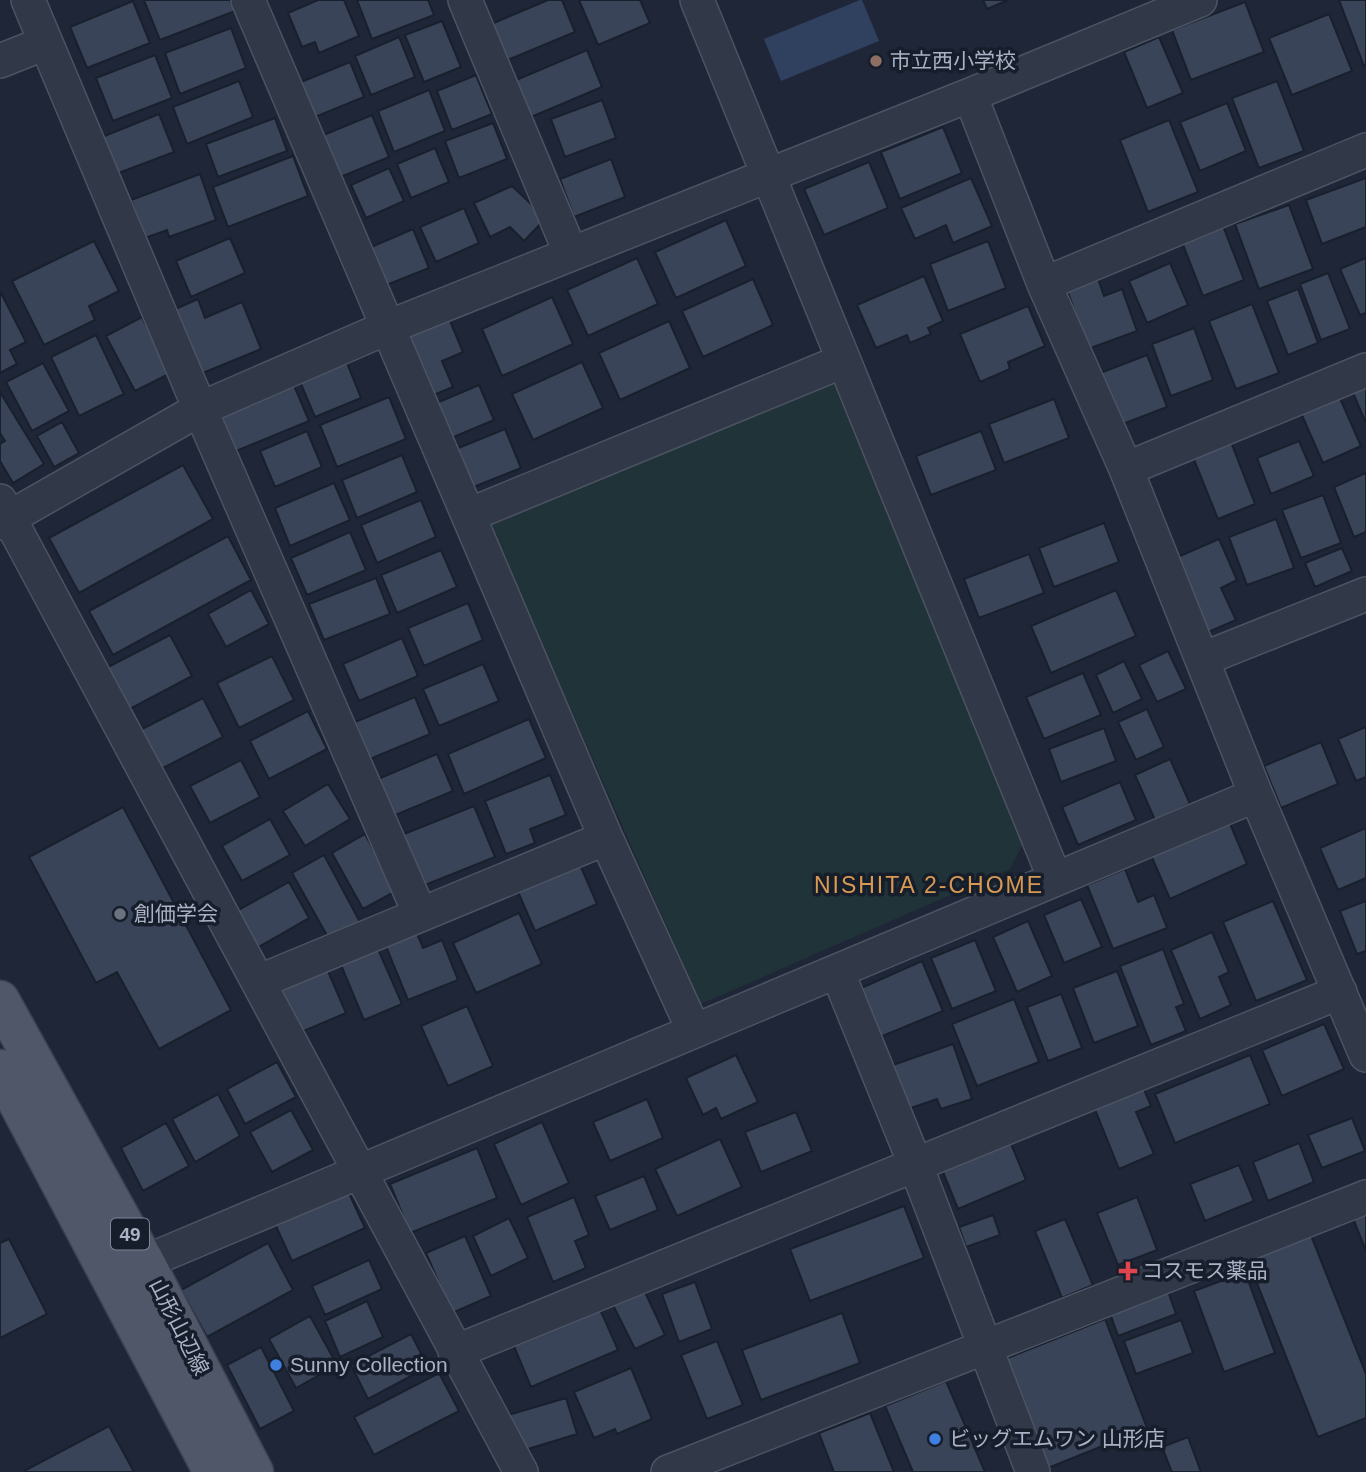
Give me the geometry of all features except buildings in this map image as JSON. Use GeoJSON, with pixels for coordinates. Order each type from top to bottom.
{"type":"FeatureCollection","features":[{"type":"Feature","properties":{"kind":"main road","name":"山形山辺線"},"geometry":{"type":"LineString","coordinates":[[0,1000],[145,1262],[254,1472]]}},
{"type":"Feature","properties":{"kind":"main road","name":"山形山辺線"},"geometry":{"type":"LineString","coordinates":[[0,1069],[213,1472]]}},
{"type":"Feature","properties":{"kind":"street"},"geometry":{"type":"LineString","coordinates":[[28,0],[200,409],[420,914]]}},
{"type":"Feature","properties":{"kind":"street"},"geometry":{"type":"LineString","coordinates":[[248,0],[606,838],[694,1031]]}},
{"type":"Feature","properties":{"kind":"street"},"geometry":{"type":"LineString","coordinates":[[465,0],[571,254]]}},
{"type":"Feature","properties":{"kind":"street"},"geometry":{"type":"LineString","coordinates":[[697,0],[1055,879]]}},
{"type":"Feature","properties":{"kind":"street"},"geometry":{"type":"LineString","coordinates":[[521,1472],[3,514],[200,409],[386,328],[970,95],[1200,0]]}},
{"type":"Feature","properties":{"kind":"street"},"geometry":{"type":"LineString","coordinates":[[0,61],[44,43]]}},
{"type":"Feature","properties":{"kind":"street"},"geometry":{"type":"LineString","coordinates":[[970,95],[1044,284],[1126,469],[1256,795],[1366,1055]]}},
{"type":"Feature","properties":{"kind":"street"},"geometry":{"type":"LineString","coordinates":[[1044,284],[1366,150]]}},
{"type":"Feature","properties":{"kind":"street"},"geometry":{"type":"LineString","coordinates":[[469,515],[843,360]]}},
{"type":"Feature","properties":{"kind":"street"},"geometry":{"type":"LineString","coordinates":[[1126,469],[1366,370]]}},
{"type":"Feature","properties":{"kind":"street"},"geometry":{"type":"LineString","coordinates":[[1203,659],[1366,594]]}},
{"type":"Feature","properties":{"kind":"street"},"geometry":{"type":"LineString","coordinates":[[145,1262],[1256,795]]}},
{"type":"Feature","properties":{"kind":"street"},"geometry":{"type":"LineString","coordinates":[[258,982],[606,838]]}},
{"type":"Feature","properties":{"kind":"street"},"geometry":{"type":"LineString","coordinates":[[837,971],[916,1166],[1033,1472]]}},
{"type":"Feature","properties":{"kind":"street"},"geometry":{"type":"LineString","coordinates":[[455,1352],[1340,992]]}},
{"type":"Feature","properties":{"kind":"street"},"geometry":{"type":"LineString","coordinates":[[668,1472],[1366,1197]]}},
{"type":"Feature","properties":{"kind":"green space"},"geometry":{"type":"Polygon","coordinates":[[[834,384],[1023,843],[1010,869],[701,1004],[489,524],[834,384]]]}},
{"type":"Feature","properties":{"kind":"water"},"geometry":{"type":"Polygon","coordinates":[[[860,0],[879,41],[781,81],[764,39],[860,0]]]}},
{"type":"Feature","properties":{"kind":"place","name":"市立西小学校"},"geometry":{"type":"Point","coordinates":[876,61]}},
{"type":"Feature","properties":{"kind":"place","name":"創価学会"},"geometry":{"type":"Point","coordinates":[120,914]}},
{"type":"Feature","properties":{"kind":"place","name":"コスモス薬品"},"geometry":{"type":"Point","coordinates":[1128,1271]}},
{"type":"Feature","properties":{"kind":"place","name":"Sunny Collection"},"geometry":{"type":"Point","coordinates":[276,1365]}},
{"type":"Feature","properties":{"kind":"place","name":"ビッグエムワン 山形店"},"geometry":{"type":"Point","coordinates":[935,1439]}},
{"type":"Feature","properties":{"kind":"district","name":"NISHITA 2-CHOME"},"geometry":{"type":"Point","coordinates":[929,885]}}]}
